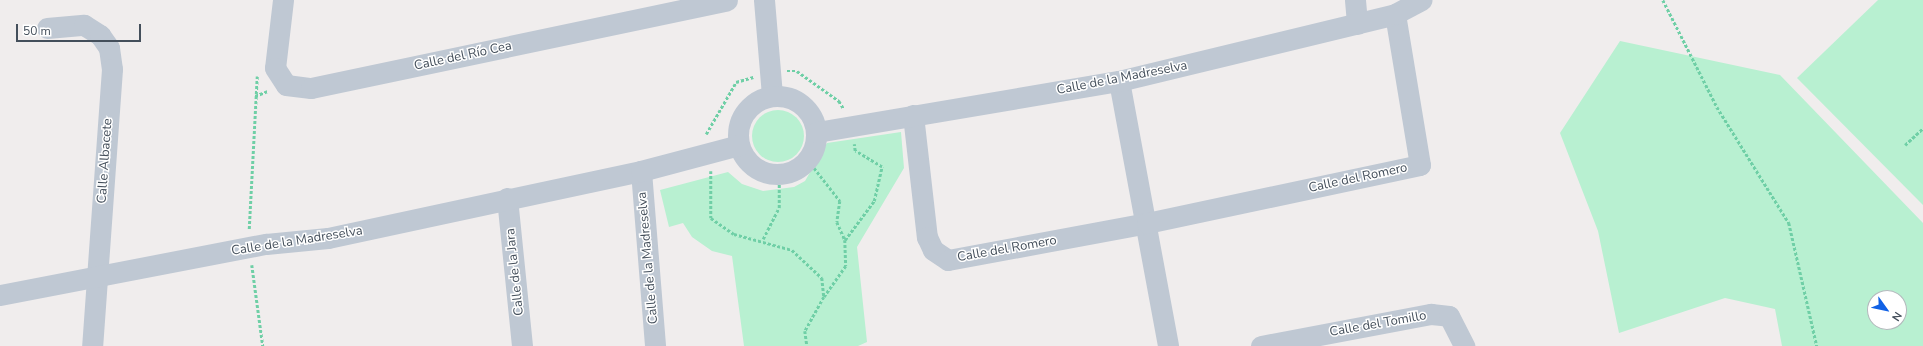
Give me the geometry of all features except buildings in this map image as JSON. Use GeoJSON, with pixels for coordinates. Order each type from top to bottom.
{"type":"FeatureCollection","features":[{"type":"Feature","properties":{"kind":"street","name":"Calle del Río Cea"},"geometry":{"type":"LineString","coordinates":[[283,0],[275,68],[286,85],[311,88],[727,0]]}},
{"type":"Feature","properties":{"kind":"street"},"geometry":{"type":"LineString","coordinates":[[764,0],[772,96]]}},
{"type":"Feature","properties":{"kind":"street"},"geometry":{"type":"LineString","coordinates":[[1355,0],[1356,24]]}},
{"type":"Feature","properties":{"kind":"street","name":"Calle de la Madreselva"},"geometry":{"type":"LineString","coordinates":[[817,132],[1119,81],[1395,14],[1421,0]]}},
{"type":"Feature","properties":{"kind":"street","name":"Calle del Romero"},"geometry":{"type":"LineString","coordinates":[[913,115],[927,237],[933,250],[948,260],[1147,224],[1420,165],[1395,14]]}},
{"type":"Feature","properties":{"kind":"street","name":"Calle Albacete"},"geometry":{"type":"LineString","coordinates":[[47,28],[84,25],[100,35],[109,48],[112,69],[92,346]]}},
{"type":"Feature","properties":{"kind":"street"},"geometry":{"type":"LineString","coordinates":[[1119,81],[1147,224],[1168,346]]}},
{"type":"Feature","properties":{"kind":"street"},"geometry":{"type":"LineString","coordinates":[[772,96],[797,101],[814,119],[817,132],[808,160],[790,173],[779,175],[754,167],[739,145],[738,132],[749,108],[772,96]]}},
{"type":"Feature","properties":{"kind":"street","name":"Calle de la Madreselva"},"geometry":{"type":"LineString","coordinates":[[0,295],[249,248],[328,238],[507,198],[641,171],[739,145]]}},
{"type":"Feature","properties":{"kind":"street","name":"Calle de la Madreselva"},"geometry":{"type":"LineString","coordinates":[[641,171],[655,346]]}},
{"type":"Feature","properties":{"kind":"street","name":"Calle de la Jara"},"geometry":{"type":"LineString","coordinates":[[507,198],[522,346]]}},
{"type":"Feature","properties":{"kind":"street","name":"Calle del Tomillo"},"geometry":{"type":"LineString","coordinates":[[1261,346],[1431,314],[1449,316],[1464,346]]}},
{"type":"Feature","properties":{"kind":"path"},"geometry":{"type":"LineString","coordinates":[[1663,0],[1717,107],[1789,223],[1817,346]]}},
{"type":"Feature","properties":{"kind":"path"},"geometry":{"type":"LineString","coordinates":[[258,74],[249,248],[263,346]]}},
{"type":"Feature","properties":{"kind":"path"},"geometry":{"type":"LineString","coordinates":[[1905,145],[1923,128]]}},
{"type":"Feature","properties":{"kind":"path"},"geometry":{"type":"LineString","coordinates":[[807,346],[805,331],[824,297],[846,266],[845,240],[837,222],[840,201],[808,160]]}},
{"type":"Feature","properties":{"kind":"path"},"geometry":{"type":"LineString","coordinates":[[763,239],[779,208],[779,175]]}},
{"type":"Feature","properties":{"kind":"path"},"geometry":{"type":"LineString","coordinates":[[710,191],[711,218],[734,234],[763,239],[792,250],[822,278],[824,297]]}},
{"type":"Feature","properties":{"kind":"green space"},"geometry":{"type":"Polygon","coordinates":[[[1878,0],[1923,0],[1923,205],[1797,78],[1878,0]]]}},
{"type":"Feature","properties":{"kind":"green space"},"geometry":{"type":"Polygon","coordinates":[[[1620,41],[1780,75],[1923,223],[1923,346],[1782,346],[1775,309],[1725,298],[1619,333],[1598,231],[1560,133],[1620,41]]]}},
{"type":"Feature","properties":{"kind":"green space"},"geometry":{"type":"Polygon","coordinates":[[[778,110],[792,114],[800,122],[804,136],[800,150],[792,158],[778,162],[764,158],[756,150],[752,136],[756,122],[764,114],[778,110]]]}},
{"type":"Feature","properties":{"kind":"green space"},"geometry":{"type":"Polygon","coordinates":[[[901,132],[904,168],[857,247],[867,342],[858,346],[744,346],[732,256],[712,251],[692,237],[683,223],[669,227],[660,190],[728,172],[742,184],[763,191],[794,187],[805,181],[827,143],[901,132]]]}}]}
